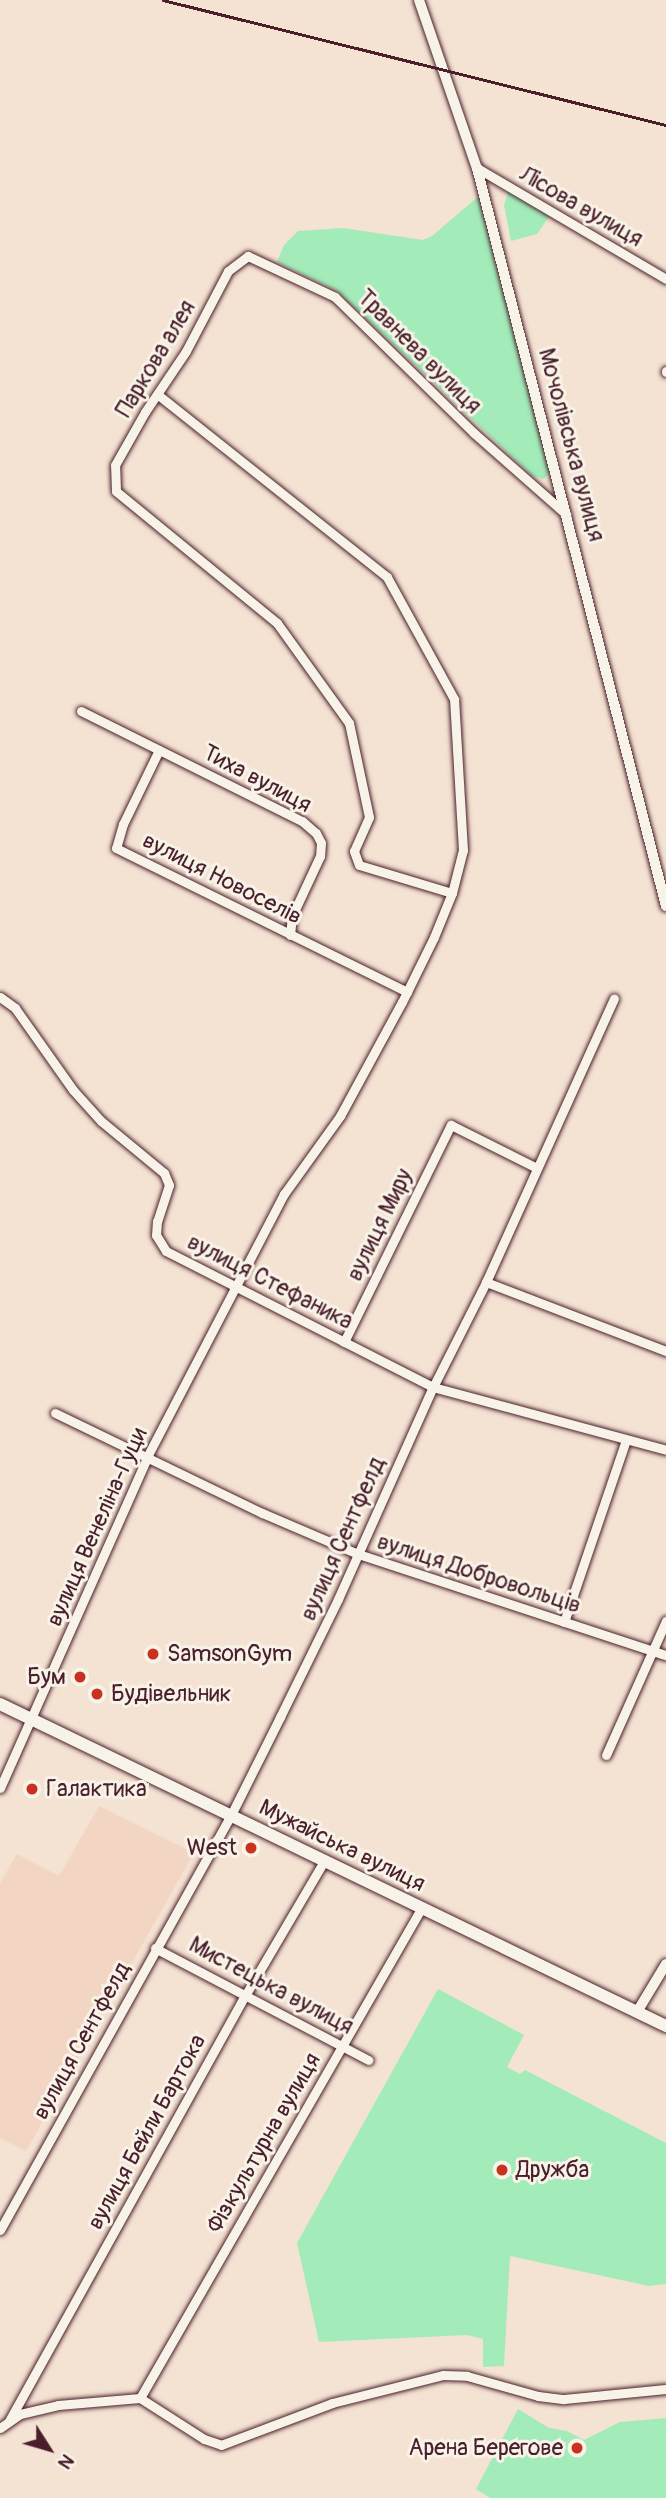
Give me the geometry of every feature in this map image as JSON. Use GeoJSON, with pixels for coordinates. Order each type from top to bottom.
{"type":"FeatureCollection","features":[{"type":"Feature","properties":{"kind":"highway","name":"Мужайська вулиця"},"geometry":{"type":"LineString","coordinates":[[0,1704],[666,2026]]}},
{"type":"Feature","properties":{"kind":"main road","name":"Мочолівська вулиця"},"geometry":{"type":"LineString","coordinates":[[419,0],[477,168],[666,904]]}},
{"type":"Feature","properties":{"kind":"main road"},"geometry":{"type":"LineString","coordinates":[[638,2012],[666,1964]]}},
{"type":"Feature","properties":{"kind":"street","name":"Лісова вулиця"},"geometry":{"type":"LineString","coordinates":[[477,168],[666,279]]}},
{"type":"Feature","properties":{"kind":"street","name":"Травнева вулиця"},"geometry":{"type":"LineString","coordinates":[[228,271],[248,256],[335,297],[474,433],[568,515]]}},
{"type":"Feature","properties":{"kind":"street","name":"Паркова алея"},"geometry":{"type":"LineString","coordinates":[[228,271],[186,351],[115,465],[116,491],[277,623],[349,723],[369,817],[354,851],[359,865],[452,893]]}},
{"type":"Feature","properties":{"kind":"street","name":"вулиця Венеліна-Гуци"},"geometry":{"type":"LineString","coordinates":[[0,1788],[148,1455],[284,1194],[340,1116],[407,992],[452,893],[463,850],[454,699],[387,578],[158,395]]}},
{"type":"Feature","properties":{"kind":"street","name":"Тиха вулиця"},"geometry":{"type":"LineString","coordinates":[[81,712],[302,821],[316,833],[321,843],[320,856],[292,916],[290,935]]}},
{"type":"Feature","properties":{"kind":"street","name":"вулиця Новоселів"},"geometry":{"type":"LineString","coordinates":[[159,750],[123,824],[117,848],[407,992]]}},
{"type":"Feature","properties":{"kind":"street","name":"вулиця Стефаника"},"geometry":{"type":"LineString","coordinates":[[0,997],[15,1008],[73,1090],[101,1121],[164,1174],[169,1185],[157,1221],[160,1245],[433,1387],[666,1450]]}},
{"type":"Feature","properties":{"kind":"street","name":"вулиця Сентфелд"},"geometry":{"type":"LineString","coordinates":[[0,2230],[231,1815],[358,1554],[433,1387],[486,1282],[614,999]]}},
{"type":"Feature","properties":{"kind":"street","name":"вулиця Миру"},"geometry":{"type":"LineString","coordinates":[[344,1342],[451,1125],[537,1168]]}},
{"type":"Feature","properties":{"kind":"street"},"geometry":{"type":"LineString","coordinates":[[486,1282],[666,1351]]}},
{"type":"Feature","properties":{"kind":"street","name":"вулиця Добровольців"},"geometry":{"type":"LineString","coordinates":[[55,1413],[148,1455],[262,1513],[358,1554],[666,1655]]}},
{"type":"Feature","properties":{"kind":"street"},"geometry":{"type":"LineString","coordinates":[[564,1622],[626,1440]]}},
{"type":"Feature","properties":{"kind":"street"},"geometry":{"type":"LineString","coordinates":[[606,1755],[666,1621]]}},
{"type":"Feature","properties":{"kind":"street","name":"вулиця Бейли Бартока"},"geometry":{"type":"LineString","coordinates":[[4,2426],[246,1994],[324,1861]]}},
{"type":"Feature","properties":{"kind":"street","name":"Фізкультурна вулиця"},"geometry":{"type":"LineString","coordinates":[[140,2398],[422,1907]]}},
{"type":"Feature","properties":{"kind":"street","name":"Мистецька вулиця"},"geometry":{"type":"LineString","coordinates":[[155,1948],[368,2060]]}},
{"type":"Feature","properties":{"kind":"street"},"geometry":{"type":"LineString","coordinates":[[4,2426],[20,2414],[58,2405],[140,2398],[204,2440],[221,2445],[332,2403],[443,2375],[467,2376],[538,2396],[564,2399],[666,2389]]}},
{"type":"Feature","properties":{"kind":"shaded area"},"geometry":{"type":"Polygon","coordinates":[[[99,1806],[194,1853],[26,2151],[0,2138],[0,1883],[17,1854],[59,1876],[99,1806]]]}},
{"type":"Feature","properties":{"kind":"green space"},"geometry":{"type":"Polygon","coordinates":[[[509,189],[551,214],[537,234],[511,241],[504,205],[509,189]]]}},
{"type":"Feature","properties":{"kind":"green space"},"geometry":{"type":"Polygon","coordinates":[[[480,195],[550,473],[544,479],[532,476],[337,291],[277,262],[284,245],[298,231],[343,228],[423,240],[432,236],[480,195]]]}},
{"type":"Feature","properties":{"kind":"green space","name":"Дружба"},"geometry":{"type":"Polygon","coordinates":[[[438,1989],[524,2035],[507,2067],[520,2074],[525,2070],[666,2143],[666,2284],[649,2286],[510,2256],[504,2366],[483,2367],[483,2339],[467,2335],[319,2342],[297,2243],[438,1989]]]}},
{"type":"Feature","properties":{"kind":"green space"},"geometry":{"type":"Polygon","coordinates":[[[518,2409],[549,2428],[567,2431],[584,2440],[620,2422],[666,2418],[666,2498],[490,2498],[476,2489],[518,2409]]]}},
{"type":"Feature","properties":{"kind":"railway"},"geometry":{"type":"LineString","coordinates":[[163,0],[666,125]]}},
{"type":"Feature","properties":{"kind":"place","name":"SamsonGym"},"geometry":{"type":"Point","coordinates":[153,1654]}},
{"type":"Feature","properties":{"kind":"place","name":"Бум"},"geometry":{"type":"Point","coordinates":[80,1677]}},
{"type":"Feature","properties":{"kind":"place","name":"Будівельник"},"geometry":{"type":"Point","coordinates":[97,1694]}},
{"type":"Feature","properties":{"kind":"place","name":"Галактика"},"geometry":{"type":"Point","coordinates":[32,1789]}},
{"type":"Feature","properties":{"kind":"place","name":"West"},"geometry":{"type":"Point","coordinates":[251,1848]}},
{"type":"Feature","properties":{"kind":"place","name":"Дружба"},"geometry":{"type":"Point","coordinates":[502,2170]}},
{"type":"Feature","properties":{"kind":"place","name":"Арена Берегове"},"geometry":{"type":"Point","coordinates":[577,2448]}}]}
